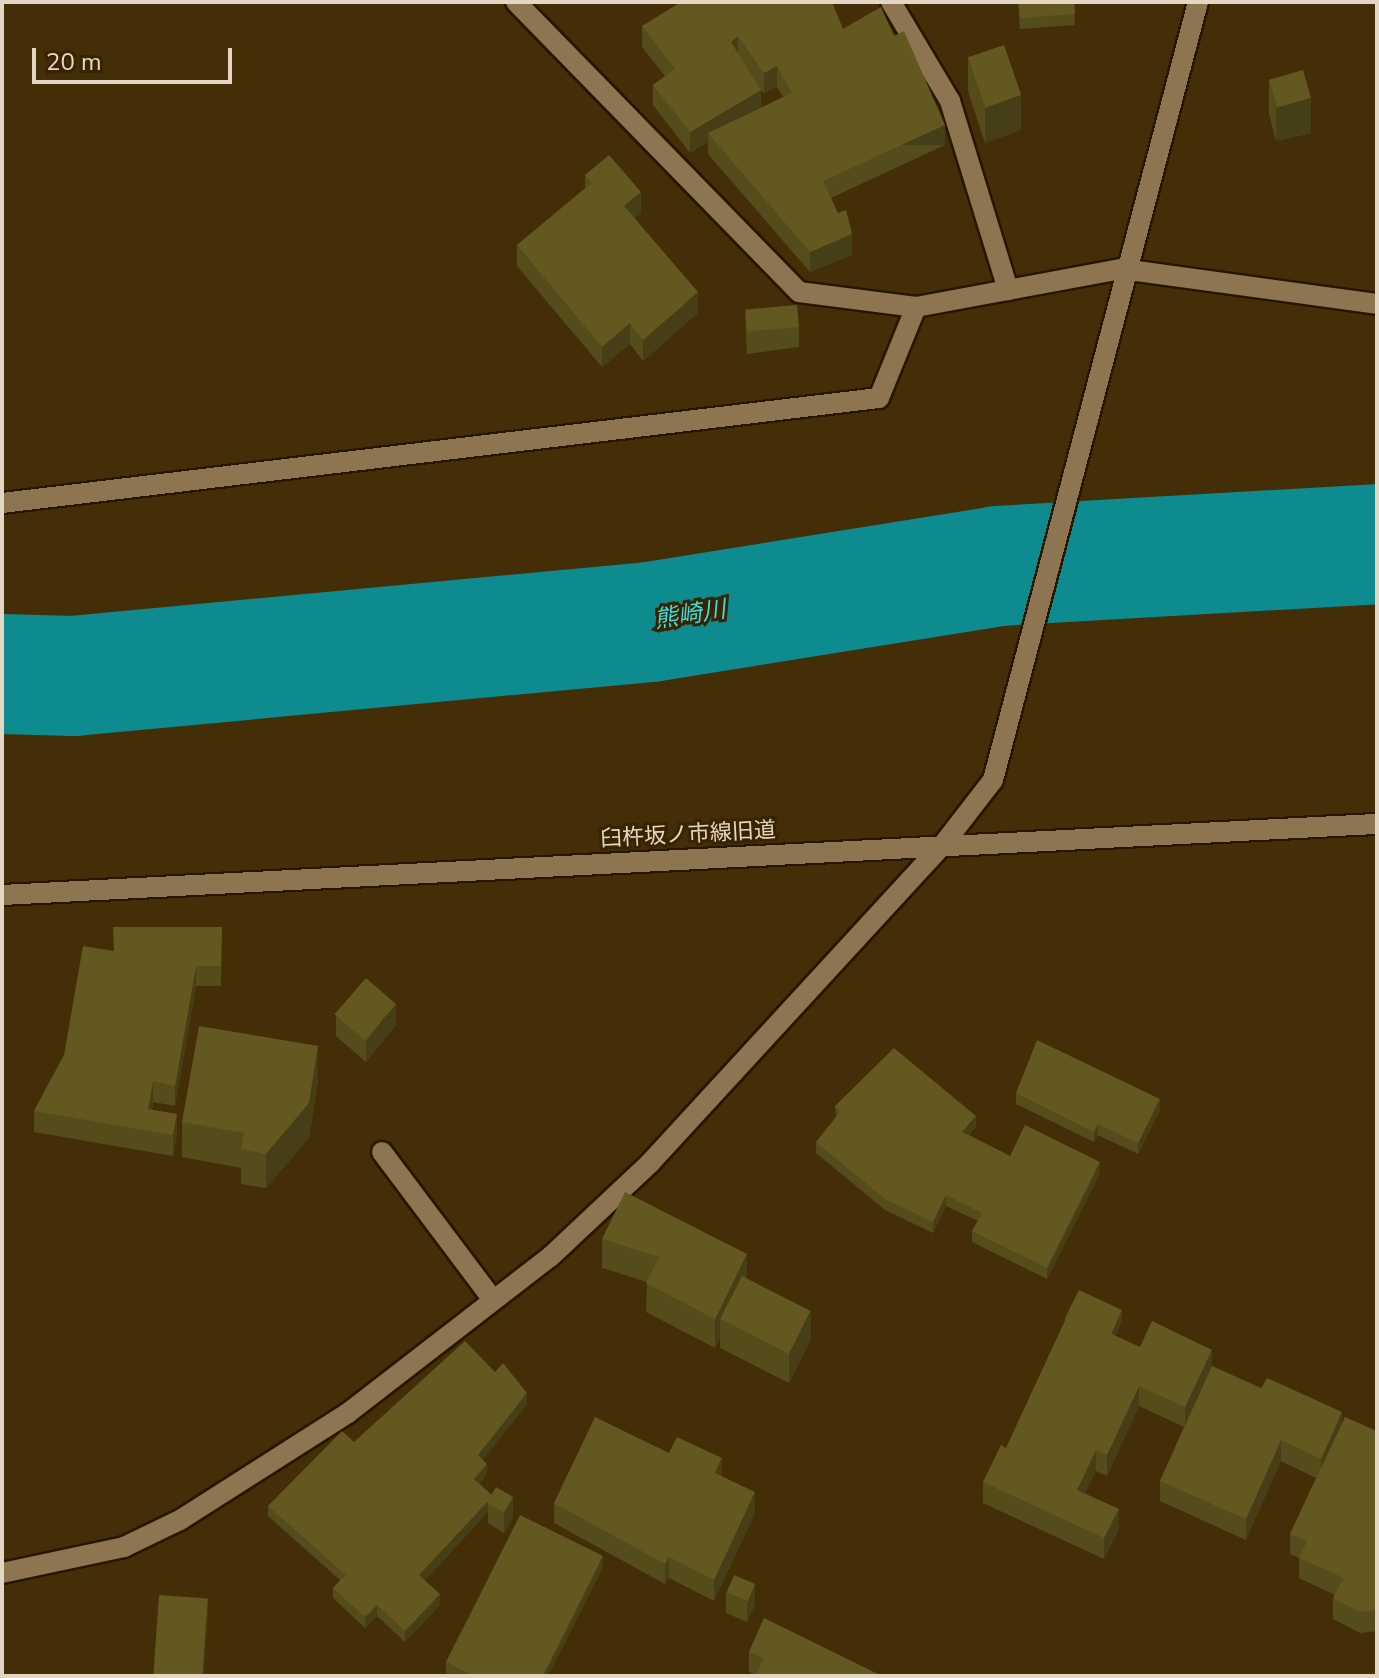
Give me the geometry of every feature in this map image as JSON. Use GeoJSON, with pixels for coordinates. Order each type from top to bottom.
{"type":"FeatureCollection","features":[{"type":"Feature","properties":{"kind":"street"},"geometry":{"type":"LineString","coordinates":[[516,2],[799,292],[916,307],[1122,269],[1377,304]]}},
{"type":"Feature","properties":{"kind":"street"},"geometry":{"type":"LineString","coordinates":[[891,2],[950,101],[1008,290]]}},
{"type":"Feature","properties":{"kind":"street"},"geometry":{"type":"LineString","coordinates":[[2,1573],[124,1547],[180,1520],[348,1413],[493,1300],[650,1163],[942,846],[993,780],[1122,269],[1198,2]]}},
{"type":"Feature","properties":{"kind":"street"},"geometry":{"type":"LineString","coordinates":[[2,503],[879,398],[916,307]]}},
{"type":"Feature","properties":{"kind":"street","name":"臼杵坂ノ市線旧道"},"geometry":{"type":"LineString","coordinates":[[2,895],[1377,824]]}},
{"type":"Feature","properties":{"kind":"street"},"geometry":{"type":"LineString","coordinates":[[382,1152],[493,1300]]}},
{"type":"Feature","properties":{"kind":"building"},"geometry":{"type":"Polygon","coordinates":[[[681,2],[832,2],[843,29],[881,7],[894,36],[904,31],[945,125],[823,181],[838,213],[846,210],[852,234],[810,252],[708,133],[792,93],[777,66],[764,73],[738,36],[731,42],[761,90],[690,132],[653,85],[675,69],[642,26],[681,2]]]}},
{"type":"Feature","properties":{"kind":"building"},"geometry":{"type":"Polygon","coordinates":[[[1019,2],[1074,2],[1075,14],[1020,18],[1019,2]]]}},
{"type":"Feature","properties":{"kind":"building"},"geometry":{"type":"Polygon","coordinates":[[[1004,45],[1021,95],[985,107],[968,57],[1004,45]]]}},
{"type":"Feature","properties":{"kind":"building"},"geometry":{"type":"Polygon","coordinates":[[[1303,70],[1311,98],[1277,108],[1269,80],[1303,70]]]}},
{"type":"Feature","properties":{"kind":"building"},"geometry":{"type":"Polygon","coordinates":[[[609,155],[641,192],[624,206],[698,292],[643,340],[630,323],[602,347],[517,245],[592,183],[585,175],[609,155]]]}},
{"type":"Feature","properties":{"kind":"building"},"geometry":{"type":"Polygon","coordinates":[[[797,305],[799,327],[747,331],[745,310],[797,305]]]}},
{"type":"Feature","properties":{"kind":"building"},"geometry":{"type":"Polygon","coordinates":[[[113,927],[222,927],[221,966],[196,966],[175,1086],[153,1081],[148,1109],[177,1114],[173,1135],[34,1111],[64,1055],[83,946],[114,951],[113,927]]]}},
{"type":"Feature","properties":{"kind":"building"},"geometry":{"type":"Polygon","coordinates":[[[366,978],[396,1004],[365,1040],[335,1014],[366,978]]]}},
{"type":"Feature","properties":{"kind":"building"},"geometry":{"type":"Polygon","coordinates":[[[199,1026],[318,1046],[309,1103],[266,1154],[241,1149],[244,1133],[182,1122],[199,1026]]]}},
{"type":"Feature","properties":{"kind":"building"},"geometry":{"type":"Polygon","coordinates":[[[1037,1040],[1160,1099],[1138,1143],[1098,1124],[1094,1132],[1016,1093],[1037,1040]]]}},
{"type":"Feature","properties":{"kind":"building"},"geometry":{"type":"Polygon","coordinates":[[[894,1048],[976,1116],[962,1132],[1010,1156],[1025,1125],[1100,1162],[1047,1268],[972,1231],[982,1213],[946,1195],[933,1222],[885,1199],[816,1142],[840,1112],[835,1106],[894,1048]]]}},
{"type":"Feature","properties":{"kind":"building"},"geometry":{"type":"Polygon","coordinates":[[[625,1192],[747,1254],[715,1319],[646,1283],[659,1257],[602,1239],[625,1192]]]}},
{"type":"Feature","properties":{"kind":"building"},"geometry":{"type":"Polygon","coordinates":[[[742,1276],[811,1311],[789,1354],[720,1319],[742,1276]]]}},
{"type":"Feature","properties":{"kind":"building"},"geometry":{"type":"Polygon","coordinates":[[[1079,1290],[1122,1310],[1111,1334],[1068,1314],[1065,1318],[1079,1290]]]}},
{"type":"Feature","properties":{"kind":"building"},"geometry":{"type":"Polygon","coordinates":[[[1068,1314],[1140,1347],[1152,1321],[1212,1350],[1185,1407],[1139,1386],[1107,1455],[1096,1450],[1077,1490],[1119,1509],[1104,1538],[983,1482],[1001,1445],[1006,1448],[1068,1314]]]}},
{"type":"Feature","properties":{"kind":"building"},"geometry":{"type":"Polygon","coordinates":[[[465,1341],[495,1372],[503,1363],[527,1393],[478,1455],[487,1464],[474,1479],[492,1495],[490,1499],[419,1575],[440,1594],[405,1631],[377,1605],[365,1617],[333,1588],[346,1575],[268,1506],[342,1431],[354,1442],[465,1341]]]}},
{"type":"Feature","properties":{"kind":"building"},"geometry":{"type":"Polygon","coordinates":[[[1212,1366],[1261,1389],[1267,1378],[1342,1412],[1321,1459],[1281,1440],[1246,1519],[1160,1481],[1212,1366]]]}},
{"type":"Feature","properties":{"kind":"building"},"geometry":{"type":"Polygon","coordinates":[[[595,1417],[669,1453],[677,1437],[722,1458],[715,1473],[755,1492],[714,1580],[669,1557],[665,1564],[554,1503],[595,1417]]]}},
{"type":"Feature","properties":{"kind":"building"},"geometry":{"type":"Polygon","coordinates":[[[1345,1417],[1377,1431],[1377,1610],[1360,1612],[1333,1598],[1344,1578],[1299,1558],[1307,1541],[1290,1534],[1345,1417]]]}},
{"type":"Feature","properties":{"kind":"building"},"geometry":{"type":"Polygon","coordinates":[[[496,1487],[513,1497],[504,1513],[487,1503],[496,1487]]]}},
{"type":"Feature","properties":{"kind":"building"},"geometry":{"type":"Polygon","coordinates":[[[520,1515],[603,1556],[543,1676],[474,1676],[446,1662],[520,1515]]]}},
{"type":"Feature","properties":{"kind":"building"},"geometry":{"type":"Polygon","coordinates":[[[734,1575],[755,1584],[748,1601],[727,1592],[734,1575]]]}},
{"type":"Feature","properties":{"kind":"building"},"geometry":{"type":"Polygon","coordinates":[[[159,1595],[208,1598],[202,1676],[153,1676],[159,1595]]]}},
{"type":"Feature","properties":{"kind":"building"},"geometry":{"type":"Polygon","coordinates":[[[764,1618],[882,1676],[755,1676],[764,1658],[749,1652],[764,1618]]]}},
{"type":"Feature","properties":{"kind":"waterway","name":"熊崎川"},"geometry":{"type":"LineString","coordinates":[[2,674],[73,676],[650,622],[998,566],[1377,544]]}}]}
